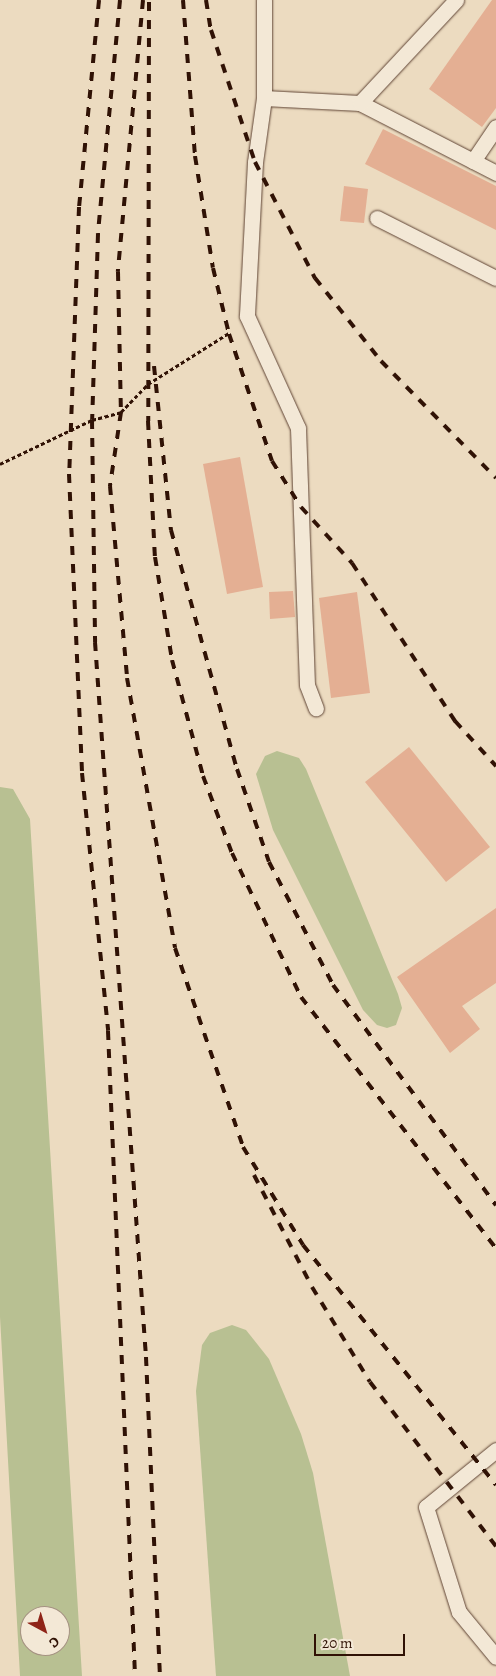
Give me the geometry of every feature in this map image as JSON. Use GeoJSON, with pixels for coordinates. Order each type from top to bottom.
{"type":"FeatureCollection","features":[{"type":"Feature","properties":{"kind":"lane"},"geometry":{"type":"LineString","coordinates":[[264,0],[264,98],[255,162],[247,316],[298,428],[307,686],[316,708]]}},
{"type":"Feature","properties":{"kind":"lane"},"geometry":{"type":"LineString","coordinates":[[360,103],[456,0]]}},
{"type":"Feature","properties":{"kind":"lane"},"geometry":{"type":"LineString","coordinates":[[264,98],[360,103],[496,173]]}},
{"type":"Feature","properties":{"kind":"lane"},"geometry":{"type":"LineString","coordinates":[[473,161],[496,127]]}},
{"type":"Feature","properties":{"kind":"lane"},"geometry":{"type":"LineString","coordinates":[[377,218],[496,278]]}},
{"type":"Feature","properties":{"kind":"lane"},"geometry":{"type":"LineString","coordinates":[[496,1450],[426,1508],[459,1612],[496,1657]]}},
{"type":"Feature","properties":{"kind":"path"},"geometry":{"type":"LineString","coordinates":[[0,464],[92,420],[121,412],[148,384],[229,334],[247,316]]}},
{"type":"Feature","properties":{"kind":"green space"},"geometry":{"type":"Polygon","coordinates":[[[277,751],[299,758],[306,769],[398,994],[402,1008],[396,1025],[387,1028],[377,1025],[363,1010],[273,830],[256,774],[265,756],[277,751]]]}},
{"type":"Feature","properties":{"kind":"green space"},"geometry":{"type":"Polygon","coordinates":[[[0,787],[13,789],[30,819],[82,1676],[20,1676],[0,1317],[0,787]]]}},
{"type":"Feature","properties":{"kind":"green space"},"geometry":{"type":"Polygon","coordinates":[[[232,1325],[246,1330],[269,1359],[301,1434],[313,1473],[350,1676],[216,1676],[196,1391],[202,1345],[210,1333],[232,1325]]]}},
{"type":"Feature","properties":{"kind":"building"},"geometry":{"type":"Polygon","coordinates":[[[492,0],[496,0],[496,108],[482,127],[429,89],[492,0]]]}},
{"type":"Feature","properties":{"kind":"building"},"geometry":{"type":"Polygon","coordinates":[[[383,129],[496,186],[496,230],[365,164],[383,129]]]}},
{"type":"Feature","properties":{"kind":"building"},"geometry":{"type":"Polygon","coordinates":[[[344,186],[368,189],[364,223],[340,221],[344,186]]]}},
{"type":"Feature","properties":{"kind":"building"},"geometry":{"type":"Polygon","coordinates":[[[240,457],[263,587],[227,594],[203,464],[240,457]]]}},
{"type":"Feature","properties":{"kind":"building"},"geometry":{"type":"Polygon","coordinates":[[[293,591],[295,617],[270,619],[269,592],[293,591]]]}},
{"type":"Feature","properties":{"kind":"building"},"geometry":{"type":"Polygon","coordinates":[[[357,592],[370,693],[331,698],[319,598],[357,592]]]}},
{"type":"Feature","properties":{"kind":"building"},"geometry":{"type":"Polygon","coordinates":[[[409,747],[490,847],[446,882],[365,782],[409,747]]]}},
{"type":"Feature","properties":{"kind":"building"},"geometry":{"type":"Polygon","coordinates":[[[496,908],[496,983],[462,1006],[480,1029],[450,1053],[397,977],[496,908]]]}},
{"type":"Feature","properties":{"kind":"railway"},"geometry":{"type":"LineString","coordinates":[[99,0],[79,207],[69,474],[82,773],[108,1031],[135,1676]]}},
{"type":"Feature","properties":{"kind":"railway"},"geometry":{"type":"LineString","coordinates":[[120,0],[98,234],[92,420],[95,642],[146,1357],[160,1676]]}},
{"type":"Feature","properties":{"kind":"railway"},"geometry":{"type":"LineString","coordinates":[[143,0],[118,272],[121,412],[110,486],[127,678],[175,948],[243,1147],[303,1245],[496,1485]]}},
{"type":"Feature","properties":{"kind":"railway"},"geometry":{"type":"LineString","coordinates":[[183,0],[195,156],[213,268],[229,334],[272,461],[301,507],[352,563],[455,721],[496,766]]}},
{"type":"Feature","properties":{"kind":"railway"},"geometry":{"type":"LineString","coordinates":[[206,0],[211,30],[255,162],[315,278],[381,361],[496,478]]}},
{"type":"Feature","properties":{"kind":"railway"},"geometry":{"type":"LineString","coordinates":[[149,2],[148,421],[155,557],[172,660],[203,776],[232,853],[301,997],[496,1248]]}},
{"type":"Feature","properties":{"kind":"railway"},"geometry":{"type":"LineString","coordinates":[[154,366],[171,530],[237,769],[269,862],[333,985],[496,1205]]}},
{"type":"Feature","properties":{"kind":"railway"},"geometry":{"type":"LineString","coordinates":[[254,1175],[312,1287],[370,1382],[496,1546]]}}]}
